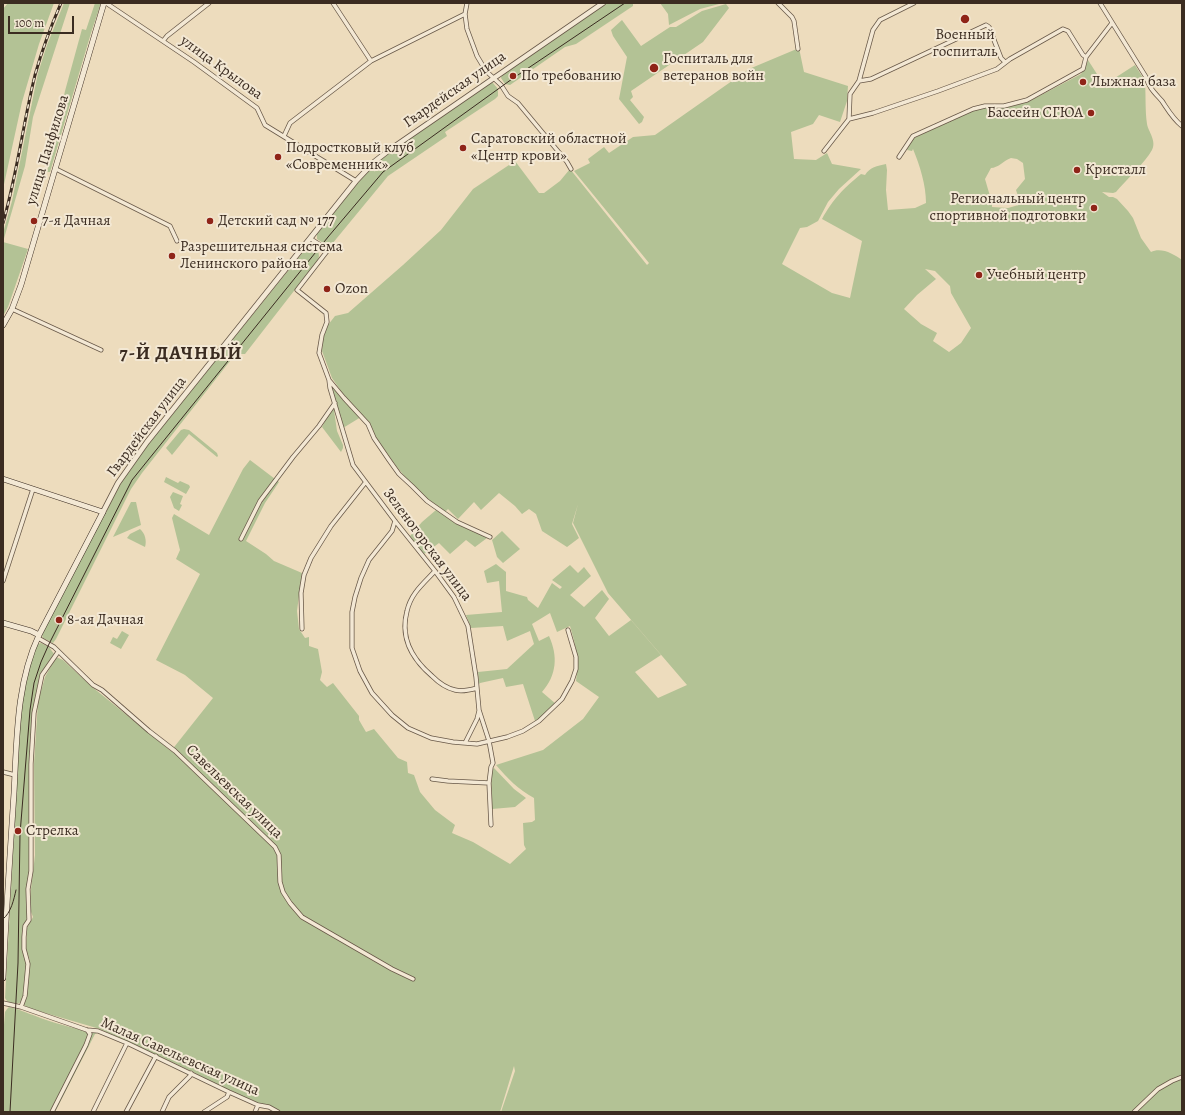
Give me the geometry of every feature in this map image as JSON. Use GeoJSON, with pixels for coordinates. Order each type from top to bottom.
{"type":"FeatureCollection","features":[{"type":"Feature","properties":{"kind":"main road","name":"улица Панфилова"},"geometry":{"type":"LineString","coordinates":[[3,325],[12,308],[56,169],[105,3]]}},
{"type":"Feature","properties":{"kind":"main road"},"geometry":{"type":"LineString","coordinates":[[3,479],[103,512]]}},
{"type":"Feature","properties":{"kind":"main road","name":"Гвардейская улица"},"geometry":{"type":"LineString","coordinates":[[3,978],[4,925],[19,711],[25,673],[39,637],[103,512]]}},
{"type":"Feature","properties":{"kind":"main road"},"geometry":{"type":"LineString","coordinates":[[3,624],[31,631],[39,637]]}},
{"type":"Feature","properties":{"kind":"street","name":"улица Крылова"},"geometry":{"type":"LineString","coordinates":[[105,3],[163,41],[257,108],[265,125],[356,181]]}},
{"type":"Feature","properties":{"kind":"street"},"geometry":{"type":"LineString","coordinates":[[163,41],[167,36],[209,3]]}},
{"type":"Feature","properties":{"kind":"street"},"geometry":{"type":"LineString","coordinates":[[333,3],[371,61]]}},
{"type":"Feature","properties":{"kind":"street"},"geometry":{"type":"LineString","coordinates":[[467,3],[465,14],[467,29],[477,56],[486,71],[500,85],[508,96],[518,103],[567,162],[571,169]]}},
{"type":"Feature","properties":{"kind":"street","name":"Гвардейская улица"},"geometry":{"type":"LineString","coordinates":[[103,512],[118,483],[139,453],[356,181],[374,162],[388,150],[603,3]]}},
{"type":"Feature","properties":{"kind":"street"},"geometry":{"type":"LineString","coordinates":[[778,3],[792,17],[798,49]]}},
{"type":"Feature","properties":{"kind":"street"},"geometry":{"type":"LineString","coordinates":[[824,151],[848,119],[850,94],[859,81],[873,30],[880,20],[914,3]]}},
{"type":"Feature","properties":{"kind":"street"},"geometry":{"type":"LineString","coordinates":[[1100,3],[1146,77],[1148,84],[1156,96],[1182,126]]}},
{"type":"Feature","properties":{"kind":"street"},"geometry":{"type":"LineString","coordinates":[[284,136],[290,123],[371,61],[465,14]]}},
{"type":"Feature","properties":{"kind":"street"},"geometry":{"type":"LineString","coordinates":[[899,156],[913,136],[973,109],[985,106],[1004,106],[1027,100],[1083,69],[1086,57],[1112,23]]}},
{"type":"Feature","properties":{"kind":"street"},"geometry":{"type":"LineString","coordinates":[[859,81],[871,79],[986,25],[989,27],[1001,58],[1005,62]]}},
{"type":"Feature","properties":{"kind":"street"},"geometry":{"type":"LineString","coordinates":[[848,119],[872,113],[938,91],[997,69],[1005,62],[1064,29],[1068,31],[1083,55],[1086,57]]}},
{"type":"Feature","properties":{"kind":"street"},"geometry":{"type":"LineString","coordinates":[[56,169],[170,226],[177,241]]}},
{"type":"Feature","properties":{"kind":"street"},"geometry":{"type":"LineString","coordinates":[[311,239],[328,250],[297,290],[326,313],[326,322],[319,353],[329,380],[368,424],[374,438],[399,474],[427,501],[457,522],[490,536]]}},
{"type":"Feature","properties":{"kind":"street"},"geometry":{"type":"LineString","coordinates":[[12,308],[101,350]]}},
{"type":"Feature","properties":{"kind":"street","name":"Зеленогорская улица"},"geometry":{"type":"LineString","coordinates":[[329,380],[330,388],[353,465],[394,521],[454,597],[468,626],[479,710],[489,741],[492,763],[489,783],[491,825]]}},
{"type":"Feature","properties":{"kind":"street"},"geometry":{"type":"LineString","coordinates":[[241,539],[260,501],[293,457],[319,426],[335,403]]}},
{"type":"Feature","properties":{"kind":"street"},"geometry":{"type":"LineString","coordinates":[[302,629],[301,593],[304,575],[311,558],[331,526],[365,483]]}},
{"type":"Feature","properties":{"kind":"street"},"geometry":{"type":"LineString","coordinates":[[3,581],[33,489]]}},
{"type":"Feature","properties":{"kind":"street"},"geometry":{"type":"LineString","coordinates":[[394,521],[392,531],[369,560],[361,578],[352,612],[352,648],[360,672],[372,693],[379,702],[408,728],[431,738],[477,744],[507,737],[523,731],[540,721],[562,699],[576,670],[576,657],[568,630]]}},
{"type":"Feature","properties":{"kind":"street"},"geometry":{"type":"LineString","coordinates":[[435,571],[419,587],[411,600],[407,611],[404,629],[407,643],[413,655],[420,664],[437,681],[456,690],[477,688]]}},
{"type":"Feature","properties":{"kind":"street","name":"Савельевская улица"},"geometry":{"type":"LineString","coordinates":[[39,637],[49,644],[93,685],[102,690],[148,731],[175,751],[275,847],[279,855],[280,882],[283,892],[302,917],[413,979]]}},
{"type":"Feature","properties":{"kind":"street"},"geometry":{"type":"LineString","coordinates":[[21,1007],[25,996],[28,964],[24,949],[24,937],[25,926],[29,920],[28,889],[31,871],[31,764],[34,713],[42,675],[58,652]]}},
{"type":"Feature","properties":{"kind":"street"},"geometry":{"type":"LineString","coordinates":[[465,743],[478,719],[479,710]]}},
{"type":"Feature","properties":{"kind":"street"},"geometry":{"type":"LineString","coordinates":[[3,772],[15,776]]}},
{"type":"Feature","properties":{"kind":"street"},"geometry":{"type":"LineString","coordinates":[[432,779],[489,783]]}},
{"type":"Feature","properties":{"kind":"street","name":"Малая Савельевская улица"},"geometry":{"type":"LineString","coordinates":[[3,1003],[21,1007],[127,1043],[228,1092],[258,1105],[269,1107],[278,1112]]}},
{"type":"Feature","properties":{"kind":"street"},"geometry":{"type":"LineString","coordinates":[[52,1112],[86,1045],[90,1034],[87,1030]]}},
{"type":"Feature","properties":{"kind":"street"},"geometry":{"type":"LineString","coordinates":[[93,1112],[127,1043]]}},
{"type":"Feature","properties":{"kind":"street"},"geometry":{"type":"LineString","coordinates":[[126,1112],[156,1056]]}},
{"type":"Feature","properties":{"kind":"street"},"geometry":{"type":"LineString","coordinates":[[162,1112],[169,1097],[190,1076],[191,1073]]}},
{"type":"Feature","properties":{"kind":"street"},"geometry":{"type":"LineString","coordinates":[[1134,1112],[1158,1089],[1182,1077]]}},
{"type":"Feature","properties":{"kind":"street"},"geometry":{"type":"LineString","coordinates":[[204,1112],[227,1097],[228,1092]]}},
{"type":"Feature","properties":{"kind":"street"},"geometry":{"type":"LineString","coordinates":[[255,1112],[258,1105]]}},
{"type":"Feature","properties":{"kind":"green space"},"geometry":{"type":"Polygon","coordinates":[[[8,3],[54,3],[39,44],[22,102],[3,189],[3,9],[8,3]]]}},
{"type":"Feature","properties":{"kind":"green space"},"geometry":{"type":"Polygon","coordinates":[[[64,3],[70,3],[33,117],[25,166],[3,242],[3,233],[12,201],[38,73],[47,45],[64,3]]]}},
{"type":"Feature","properties":{"kind":"green space"},"geometry":{"type":"Polygon","coordinates":[[[95,3],[101,3],[50,172],[47,172],[65,91],[82,29],[86,30],[95,3]]]}},
{"type":"Feature","properties":{"kind":"green space"},"geometry":{"type":"Polygon","coordinates":[[[607,3],[633,3],[633,6],[576,44],[565,47],[510,85],[505,84],[501,78],[502,75],[607,3]]]}},
{"type":"Feature","properties":{"kind":"green space"},"geometry":{"type":"Polygon","coordinates":[[[660,3],[723,3],[700,9],[669,25],[668,14],[660,3]]]}},
{"type":"Feature","properties":{"kind":"green space"},"geometry":{"type":"Polygon","coordinates":[[[726,4],[729,8],[703,42],[631,91],[633,97],[630,100],[644,117],[642,122],[639,124],[619,99],[627,57],[613,36],[611,30],[622,20],[641,46],[670,27],[676,27],[702,11],[726,4]]]}},
{"type":"Feature","properties":{"kind":"green space"},"geometry":{"type":"Polygon","coordinates":[[[799,48],[804,72],[848,86],[847,101],[840,122],[819,115],[813,124],[791,132],[794,159],[816,160],[827,153],[832,164],[861,169],[839,189],[828,202],[818,221],[807,227],[800,228],[782,264],[832,293],[850,298],[862,241],[822,219],[839,195],[861,174],[865,175],[871,169],[886,164],[888,210],[915,208],[926,203],[926,196],[924,182],[913,149],[912,151],[907,150],[910,141],[914,138],[974,110],[989,107],[1004,108],[1028,102],[1081,74],[1088,60],[1104,85],[1135,65],[1143,78],[1145,83],[1147,124],[1153,140],[1152,150],[1116,192],[1102,192],[1109,197],[1117,199],[1128,211],[1133,218],[1141,238],[1151,252],[1159,250],[1163,251],[1182,260],[1182,1112],[501,1112],[515,1071],[514,1066],[500,1112],[281,1112],[232,1092],[193,1072],[100,1029],[28,1008],[24,1005],[30,961],[26,949],[27,928],[33,917],[30,909],[35,855],[34,764],[38,702],[45,677],[56,657],[63,660],[91,686],[171,751],[213,698],[185,675],[156,660],[200,574],[176,559],[180,550],[172,518],[174,514],[209,535],[243,469],[250,460],[279,482],[265,503],[246,541],[274,561],[302,573],[297,611],[299,629],[305,638],[309,637],[309,646],[318,649],[322,672],[320,680],[327,687],[333,683],[359,716],[359,720],[366,732],[374,729],[398,758],[407,762],[408,773],[414,775],[420,792],[435,810],[455,825],[452,833],[473,842],[510,864],[526,849],[524,845],[523,823],[532,822],[535,820],[534,798],[504,775],[496,765],[543,750],[583,719],[599,697],[576,681],[576,653],[570,626],[557,632],[550,613],[532,624],[539,641],[549,636],[552,643],[555,658],[553,672],[551,679],[542,692],[556,704],[539,720],[535,721],[523,684],[506,687],[503,678],[479,684],[478,672],[507,669],[534,644],[530,631],[507,641],[503,626],[471,628],[466,615],[502,612],[499,581],[487,583],[484,571],[496,564],[506,572],[506,591],[527,597],[528,600],[538,608],[552,583],[560,589],[562,587],[552,580],[570,565],[578,573],[584,567],[591,576],[570,595],[584,607],[602,590],[609,599],[595,618],[609,636],[631,620],[661,655],[635,672],[658,698],[687,685],[608,593],[573,523],[578,504],[572,524],[579,538],[567,547],[542,531],[536,514],[529,509],[522,514],[499,493],[481,510],[474,502],[458,519],[448,509],[445,512],[423,495],[404,476],[372,431],[370,423],[345,397],[332,378],[322,351],[323,338],[328,325],[335,316],[348,313],[441,230],[473,189],[515,161],[539,193],[544,193],[560,181],[570,169],[647,265],[649,263],[574,171],[590,163],[588,159],[604,147],[609,153],[633,137],[655,135],[749,69],[799,48]],[[1011,158],[996,167],[991,168],[985,179],[992,207],[1008,208],[1029,202],[1019,199],[1016,190],[1025,179],[1023,163],[1017,159],[1011,158]],[[925,269],[936,279],[917,295],[904,309],[921,324],[937,333],[933,341],[949,352],[961,343],[971,328],[951,293],[950,286],[935,271],[925,269]]]}},
{"type":"Feature","properties":{"kind":"green space"},"geometry":{"type":"Polygon","coordinates":[[[490,83],[493,83],[498,89],[498,96],[495,99],[445,132],[447,136],[388,176],[332,244],[323,243],[317,239],[317,234],[355,186],[374,165],[404,142],[490,83]]]}},
{"type":"Feature","properties":{"kind":"green space"},"geometry":{"type":"Polygon","coordinates":[[[3,242],[28,249],[8,307],[3,316],[3,242]]]}},
{"type":"Feature","properties":{"kind":"green space"},"geometry":{"type":"Polygon","coordinates":[[[313,245],[318,249],[318,260],[245,354],[237,354],[234,356],[142,473],[131,489],[56,639],[53,643],[43,638],[42,635],[120,484],[149,443],[308,246],[313,245]]]}},
{"type":"Feature","properties":{"kind":"green space"},"geometry":{"type":"Polygon","coordinates":[[[333,386],[361,417],[343,428],[332,389],[333,386]]]}},
{"type":"Feature","properties":{"kind":"green space"},"geometry":{"type":"Polygon","coordinates":[[[331,410],[334,410],[337,431],[343,445],[341,452],[322,427],[331,410]]]}},
{"type":"Feature","properties":{"kind":"green space"},"geometry":{"type":"Polygon","coordinates":[[[181,430],[189,430],[217,453],[218,456],[217,457],[189,434],[172,455],[166,448],[181,430]]]}},
{"type":"Feature","properties":{"kind":"green space"},"geometry":{"type":"Polygon","coordinates":[[[166,477],[178,483],[180,481],[189,485],[190,487],[186,494],[164,482],[166,477]]]}},
{"type":"Feature","properties":{"kind":"green space"},"geometry":{"type":"Polygon","coordinates":[[[173,492],[183,496],[180,504],[182,505],[179,511],[174,508],[170,497],[173,492]]]}},
{"type":"Feature","properties":{"kind":"green space"},"geometry":{"type":"Polygon","coordinates":[[[131,502],[136,502],[141,525],[113,537],[131,502]]]}},
{"type":"Feature","properties":{"kind":"green space"},"geometry":{"type":"Polygon","coordinates":[[[436,510],[457,524],[484,535],[487,538],[475,547],[466,540],[450,554],[439,543],[424,554],[410,536],[422,522],[436,510]]]}},
{"type":"Feature","properties":{"kind":"green space"},"geometry":{"type":"Polygon","coordinates":[[[140,529],[145,537],[145,547],[127,538],[130,534],[140,529]]]}},
{"type":"Feature","properties":{"kind":"green space"},"geometry":{"type":"Polygon","coordinates":[[[502,531],[520,549],[503,563],[497,557],[492,540],[502,531]]]}},
{"type":"Feature","properties":{"kind":"green space"},"geometry":{"type":"Polygon","coordinates":[[[122,631],[129,635],[121,649],[110,643],[113,637],[117,639],[122,631]]]}},
{"type":"Feature","properties":{"kind":"green space"},"geometry":{"type":"Polygon","coordinates":[[[41,643],[49,647],[54,654],[43,671],[35,709],[31,779],[32,855],[27,918],[23,929],[23,949],[26,963],[24,993],[21,1002],[15,1004],[7,1001],[5,998],[21,710],[31,660],[38,644],[41,643]]]}},
{"type":"Feature","properties":{"kind":"green space"},"geometry":{"type":"Polygon","coordinates":[[[494,768],[514,789],[526,798],[515,807],[492,809],[491,771],[494,768]]]}},
{"type":"Feature","properties":{"kind":"green space"},"geometry":{"type":"Polygon","coordinates":[[[9,1007],[73,1028],[97,1033],[95,1034],[55,1112],[3,1112],[3,1038],[5,1012],[9,1007]]]}},
{"type":"Feature","properties":{"kind":"tram line"},"geometry":{"type":"LineString","coordinates":[[10,1112],[18,963],[20,834],[30,710],[34,683],[49,644],[132,480],[328,237],[383,172],[512,79],[625,3]]}},
{"type":"Feature","properties":{"kind":"tram line"},"geometry":{"type":"LineString","coordinates":[[3,919],[10,910],[16,890]]}},
{"type":"Feature","properties":{"kind":"railway"},"geometry":{"type":"LineString","coordinates":[[3,223],[35,75],[47,38],[61,3]]}},
{"type":"Feature","properties":{"kind":"place","name":"Военный госпиталь"},"geometry":{"type":"Point","coordinates":[965,19]}},
{"type":"Feature","properties":{"kind":"place","name":"Госпиталь для ветеранов войн"},"geometry":{"type":"Point","coordinates":[654,68]}},
{"type":"Feature","properties":{"kind":"place","name":"По требованию"},"geometry":{"type":"Point","coordinates":[513,76]}},
{"type":"Feature","properties":{"kind":"place","name":"Лыжная база"},"geometry":{"type":"Point","coordinates":[1083,82]}},
{"type":"Feature","properties":{"kind":"place","name":"Бассейн СГЮА"},"geometry":{"type":"Point","coordinates":[1091,113]}},
{"type":"Feature","properties":{"kind":"place","name":"Саратовский областной «Центр крови»"},"geometry":{"type":"Point","coordinates":[463,148]}},
{"type":"Feature","properties":{"kind":"place","name":"Подростковый клуб «Современник»"},"geometry":{"type":"Point","coordinates":[278,157]}},
{"type":"Feature","properties":{"kind":"place","name":"Кристалл"},"geometry":{"type":"Point","coordinates":[1077,170]}},
{"type":"Feature","properties":{"kind":"place","name":"Региональный центр спортивной подготовки"},"geometry":{"type":"Point","coordinates":[1094,208]}},
{"type":"Feature","properties":{"kind":"place","name":"7-я Дачная"},"geometry":{"type":"Point","coordinates":[34,221]}},
{"type":"Feature","properties":{"kind":"place","name":"Детский сад № 177"},"geometry":{"type":"Point","coordinates":[210,221]}},
{"type":"Feature","properties":{"kind":"place","name":"Разрешительная система Ленинского района"},"geometry":{"type":"Point","coordinates":[172,256]}},
{"type":"Feature","properties":{"kind":"place","name":"Учебный центр"},"geometry":{"type":"Point","coordinates":[979,275]}},
{"type":"Feature","properties":{"kind":"place","name":"Ozon"},"geometry":{"type":"Point","coordinates":[327,289]}},
{"type":"Feature","properties":{"kind":"place","name":"8-ая Дачная"},"geometry":{"type":"Point","coordinates":[59,620]}},
{"type":"Feature","properties":{"kind":"place","name":"Стрелка"},"geometry":{"type":"Point","coordinates":[18,831]}},
{"type":"Feature","properties":{"kind":"district","name":"7-Й ДАЧНЫЙ"},"geometry":{"type":"Point","coordinates":[181,354]}}]}
